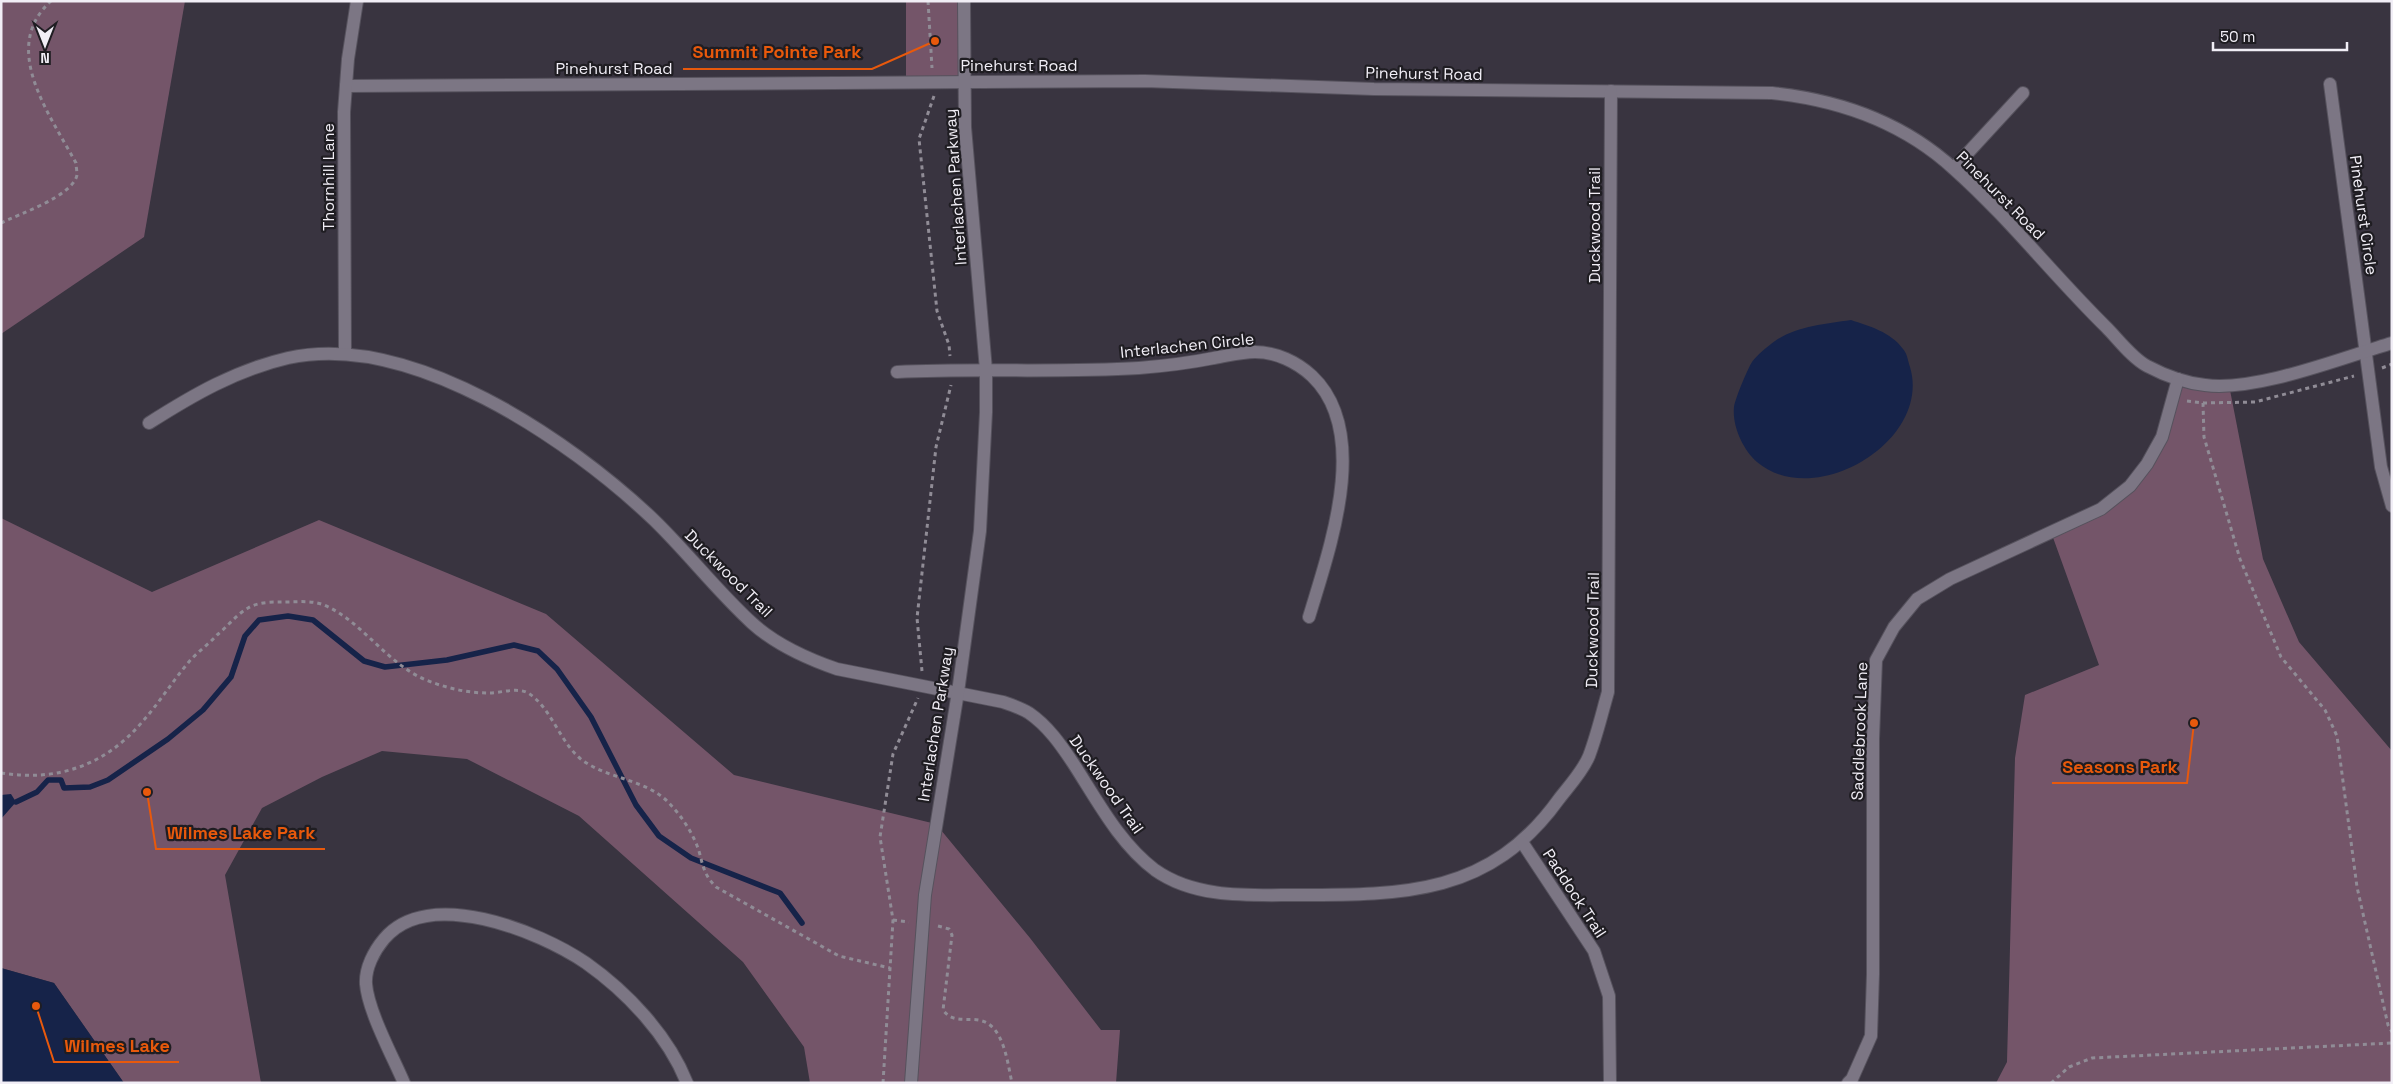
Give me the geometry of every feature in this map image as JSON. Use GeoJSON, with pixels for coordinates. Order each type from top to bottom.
{"type":"FeatureCollection","features":[{"type":"Feature","properties":{"kind":"street","name":"Thornhill Lane"},"geometry":{"type":"LineString","coordinates":[[345,354],[346,86],[357,1]]}},
{"type":"Feature","properties":{"kind":"street","name":"Interlachen Parkway"},"geometry":{"type":"LineString","coordinates":[[911,1083],[922,924],[958,692],[980,531],[986,412],[986,370],[964,128],[964,1]]}},
{"type":"Feature","properties":{"kind":"street","name":"Pinehurst Road"},"geometry":{"type":"LineString","coordinates":[[346,86],[1145,81],[1374,89],[1772,93],[1808,97],[1847,107],[1884,122],[1919,142],[1954,168],[2091,312],[2146,366],[2178,379],[2205,386],[2240,385],[2311,368],[2392,343]]}},
{"type":"Feature","properties":{"kind":"street","name":"Pinehurst Circle"},"geometry":{"type":"LineString","coordinates":[[2330,84],[2381,467],[2392,506]]}},
{"type":"Feature","properties":{"kind":"street","name":"Duckwood Trail"},"geometry":{"type":"LineString","coordinates":[[149,423],[204,388],[242,371],[289,358],[345,354],[398,362],[440,376],[526,423],[613,485],[654,520],[753,624],[783,644],[813,660],[837,669],[1004,702],[1028,712],[1047,728],[1062,746],[1119,833],[1136,854],[1157,871],[1185,884],[1214,893],[1240,896],[1376,895],[1418,890],[1449,882],[1490,864],[1522,842],[1545,818],[1588,758],[1608,692],[1611,91]]}},
{"type":"Feature","properties":{"kind":"street"},"geometry":{"type":"LineString","coordinates":[[1954,168],[2023,93]]}},
{"type":"Feature","properties":{"kind":"street","name":"Interlachen Circle"},"geometry":{"type":"LineString","coordinates":[[986,370],[1169,366],[1254,352],[1278,356],[1301,366],[1320,383],[1333,404],[1339,424],[1342,451],[1340,498],[1333,535],[1309,617]]}},
{"type":"Feature","properties":{"kind":"street"},"geometry":{"type":"LineString","coordinates":[[897,372],[950,369],[986,370]]}},
{"type":"Feature","properties":{"kind":"street","name":"Saddlebrook Lane"},"geometry":{"type":"LineString","coordinates":[[1848,1083],[1852,1079],[1871,1036],[1874,974],[1873,739],[1876,660],[1894,627],[1917,599],[1950,579],[2101,509],[2130,486],[2148,464],[2162,437],[2178,379]]}},
{"type":"Feature","properties":{"kind":"street","name":"Paddock Trail"},"geometry":{"type":"LineString","coordinates":[[1522,842],[1594,951],[1609,996],[1610,1083]]}},
{"type":"Feature","properties":{"kind":"street"},"geometry":{"type":"LineString","coordinates":[[404,1083],[371,1003],[366,984],[369,965],[376,948],[389,933],[404,922],[426,916],[445,915],[474,918],[530,933],[556,945],[585,962],[612,982],[655,1029],[687,1083]]}},
{"type":"Feature","properties":{"kind":"path"},"geometry":{"type":"LineString","coordinates":[[31,17],[36,11],[51,1]]}},
{"type":"Feature","properties":{"kind":"path"},"geometry":{"type":"LineString","coordinates":[[883,1083],[893,920],[880,837],[893,754],[923,686],[917,618],[936,447],[951,386],[950,345],[937,311],[920,139],[934,101],[928,1]]}},
{"type":"Feature","properties":{"kind":"path"},"geometry":{"type":"LineString","coordinates":[[1,223],[54,198],[69,187],[77,176],[76,163],[33,93]]}},
{"type":"Feature","properties":{"kind":"path"},"geometry":{"type":"LineString","coordinates":[[2172,398],[2203,403],[2204,437],[2240,559],[2281,657],[2326,710],[2337,736],[2357,886],[2388,1025],[2392,1032]]}},
{"type":"Feature","properties":{"kind":"path"},"geometry":{"type":"LineString","coordinates":[[1,773],[14,775],[48,774],[80,768],[101,759],[121,744],[143,722],[188,662],[247,608],[266,603],[309,602],[323,605],[337,612],[405,668],[425,679],[462,691],[525,691],[536,698],[568,746],[583,760],[604,772],[637,783],[666,800],[687,825],[698,850],[706,878],[716,887],[766,917],[839,956],[890,968]]}},
{"type":"Feature","properties":{"kind":"path"},"geometry":{"type":"LineString","coordinates":[[893,920],[949,929],[952,935],[943,1010],[948,1017],[981,1020],[990,1024],[1002,1042],[1012,1083]]}},
{"type":"Feature","properties":{"kind":"path"},"geometry":{"type":"LineString","coordinates":[[2051,1083],[2069,1067],[2092,1058],[2392,1043]]}},
{"type":"Feature","properties":{"kind":"shaded area"},"geometry":{"type":"Polygon","coordinates":[[[1,1],[185,1],[144,237],[1,334],[1,1]]]}},
{"type":"Feature","properties":{"kind":"shaded area"},"geometry":{"type":"Polygon","coordinates":[[[906,1],[964,1],[965,81],[906,83],[906,1]]]}},
{"type":"Feature","properties":{"kind":"shaded area"},"geometry":{"type":"Polygon","coordinates":[[[2178,379],[2229,385],[2263,559],[2299,642],[2392,751],[2392,1083],[1996,1083],[2007,1062],[2015,758],[2025,695],[2099,665],[2051,532],[2101,509],[2147,464],[2178,379]]]}},
{"type":"Feature","properties":{"kind":"shaded area"},"geometry":{"type":"Polygon","coordinates":[[[1,518],[152,592],[319,520],[546,614],[734,775],[936,824],[1030,938],[1101,1030],[1120,1030],[1116,1083],[810,1083],[804,1047],[743,962],[579,816],[467,759],[382,751],[322,777],[262,808],[225,875],[261,1083],[124,1083],[54,983],[1,968],[1,518]]]}},
{"type":"Feature","properties":{"kind":"water"},"geometry":{"type":"Polygon","coordinates":[[[1851,320],[1886,334],[1898,343],[1906,353],[1910,367],[1912,394],[1904,420],[1887,442],[1864,461],[1837,473],[1808,478],[1781,475],[1757,462],[1743,444],[1737,430],[1734,414],[1737,397],[1752,362],[1772,343],[1792,332],[1811,326],[1851,320]]]}},
{"type":"Feature","properties":{"kind":"water"},"geometry":{"type":"Polygon","coordinates":[[[11,794],[16,802],[1,819],[1,795],[11,794]]]}},
{"type":"Feature","properties":{"kind":"water"},"geometry":{"type":"Polygon","coordinates":[[[1,968],[54,983],[124,1083],[1,1083],[1,968]]]}},
{"type":"Feature","properties":{"kind":"waterway"},"geometry":{"type":"LineString","coordinates":[[16,802],[37,792],[48,780],[61,780],[64,788],[90,787],[108,780],[168,739],[203,710],[231,677],[245,636],[259,620],[288,616],[313,620],[364,661],[385,667],[447,660],[514,645],[538,651],[557,669],[591,717],[636,805],[659,836],[691,858],[780,893],[802,923]]}},
{"type":"Feature","properties":{"kind":"place","name":"Summit Pointe Park"},"geometry":{"type":"Point","coordinates":[935,41]}},
{"type":"Feature","properties":{"kind":"place","name":"Seasons Park"},"geometry":{"type":"Point","coordinates":[2194,723]}},
{"type":"Feature","properties":{"kind":"place","name":"Wilmes Lake Park"},"geometry":{"type":"Point","coordinates":[147,792]}},
{"type":"Feature","properties":{"kind":"place","name":"Wilmes Lake"},"geometry":{"type":"Point","coordinates":[36,1006]}}]}
